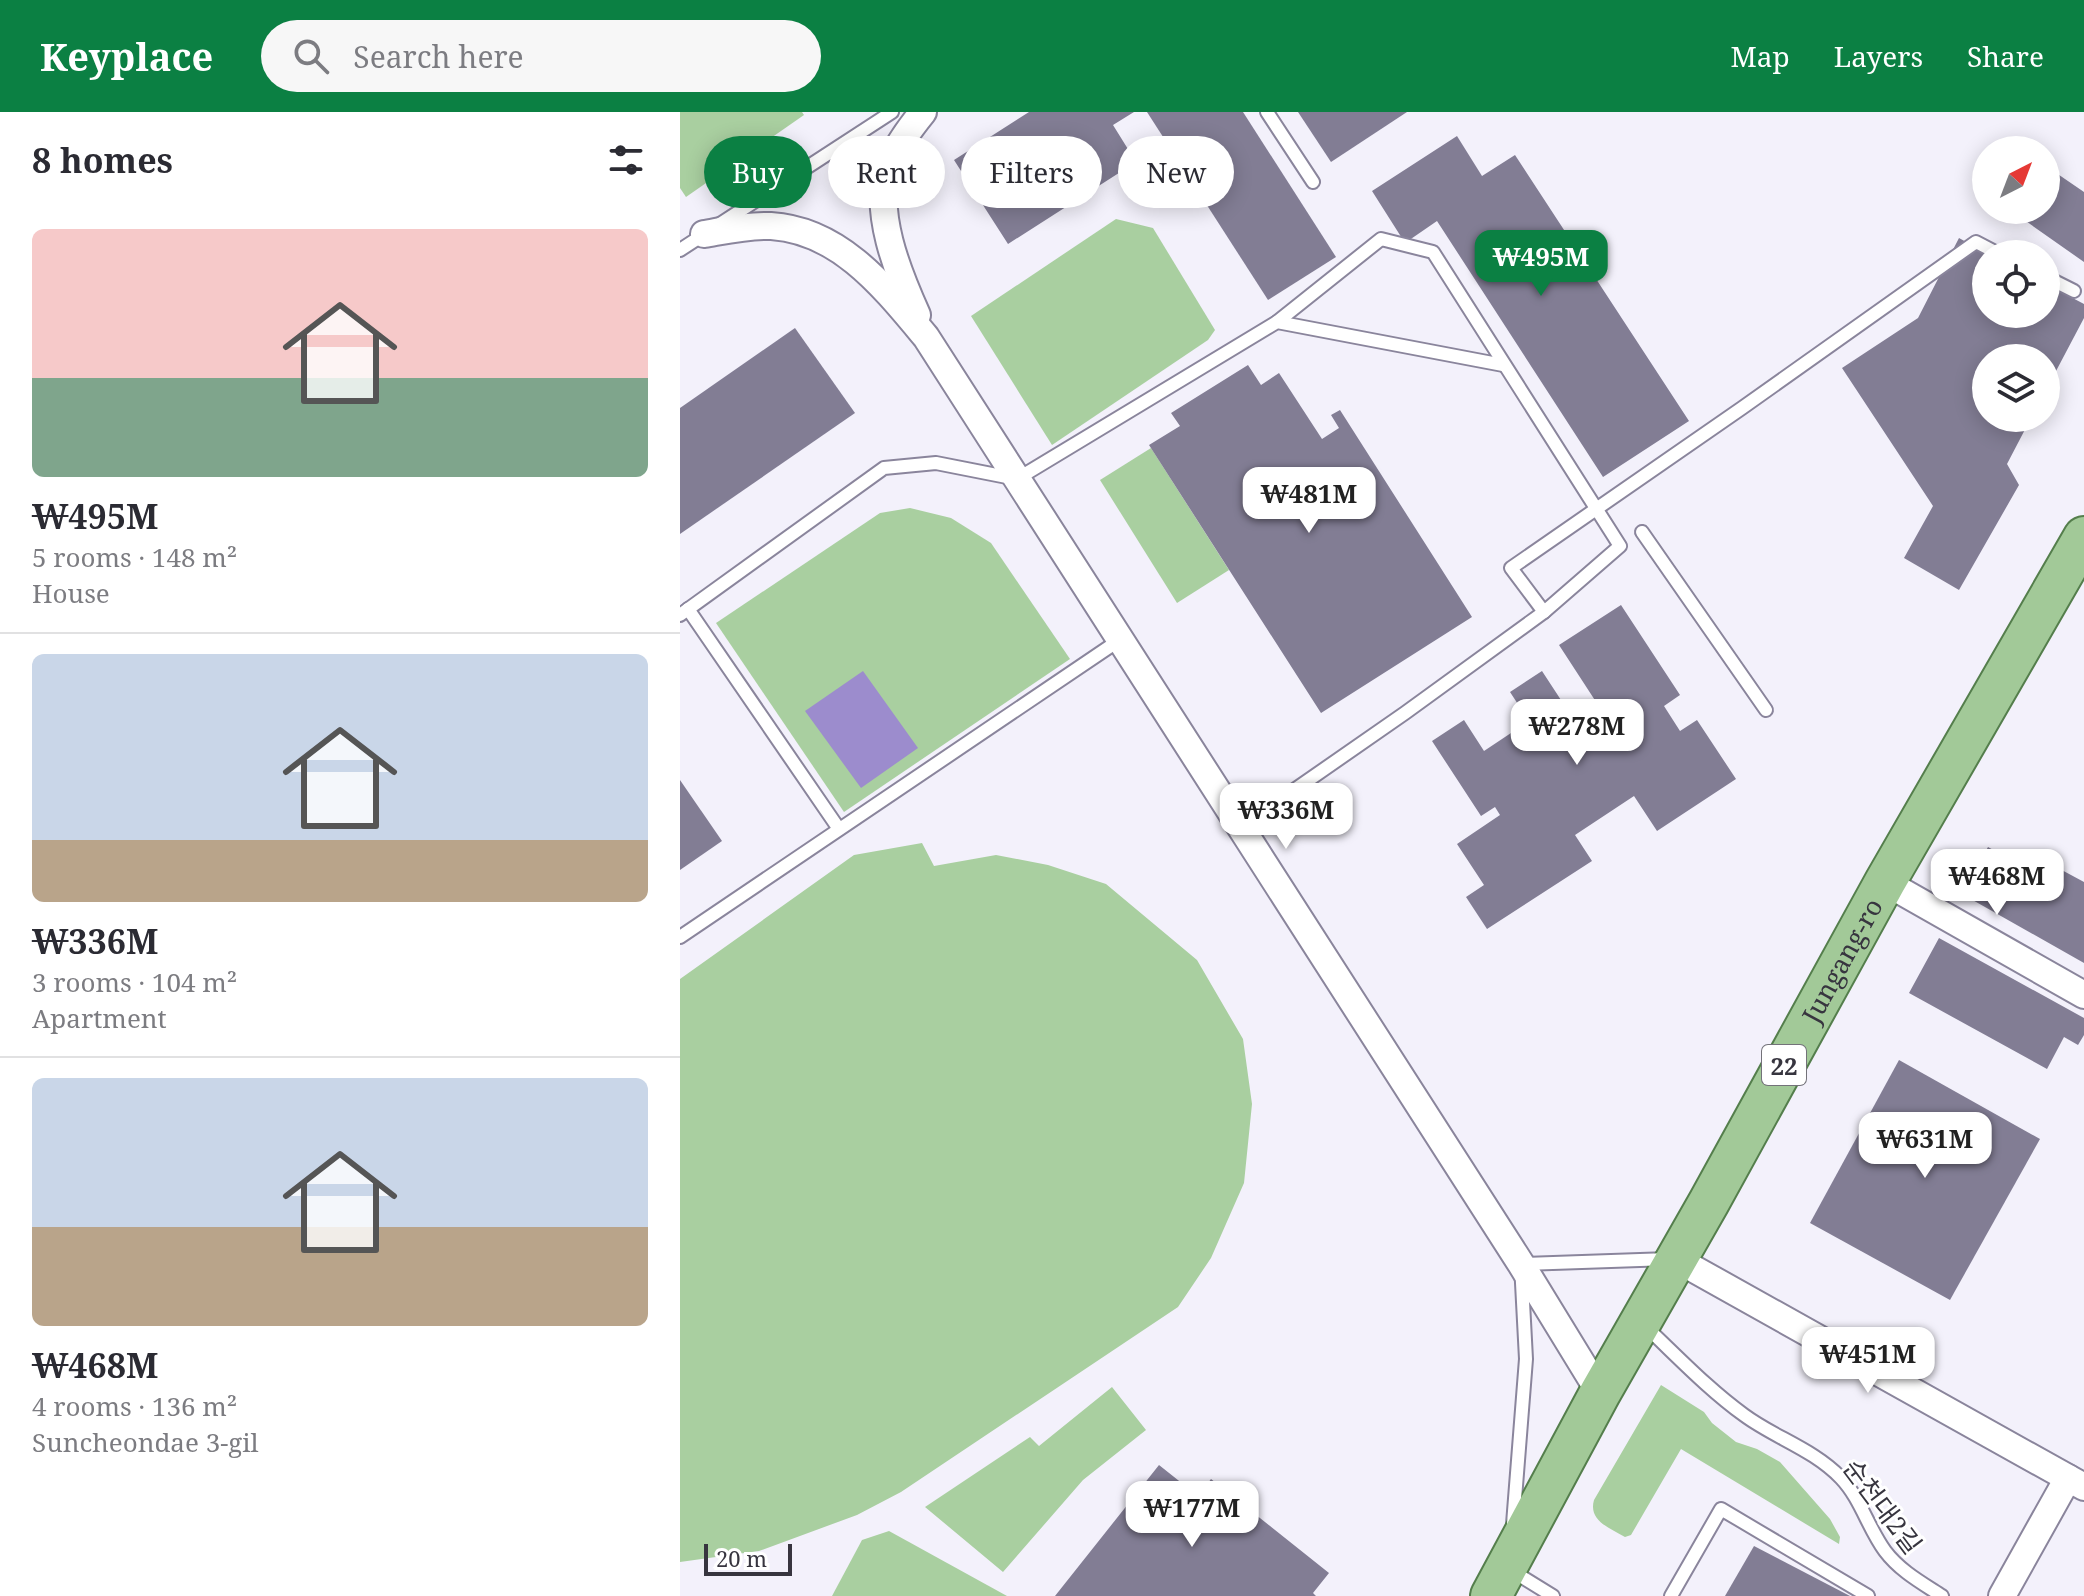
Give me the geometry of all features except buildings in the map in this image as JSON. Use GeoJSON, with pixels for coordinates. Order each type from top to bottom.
{"type":"FeatureCollection","features":[{"type":"Feature","properties":{"kind":"main road","name":"Jungang-ro"},"geometry":{"type":"LineString","coordinates":[[1503,1574],[1600,1393],[1885,882],[2084,537]]}},
{"type":"Feature","properties":{"kind":"street"},"geometry":{"type":"LineString","coordinates":[[923,112],[897,147],[883,186],[886,223],[895,260],[926,337]]}},
{"type":"Feature","properties":{"kind":"street"},"geometry":{"type":"LineString","coordinates":[[704,234],[770,226],[798,230],[823,240],[856,261],[926,337],[1521,1264],[1600,1393]]}},
{"type":"Feature","properties":{"kind":"street"},"geometry":{"type":"LineString","coordinates":[[1885,882],[2084,995]]}},
{"type":"Feature","properties":{"kind":"street"},"geometry":{"type":"LineString","coordinates":[[1676,1259],[2076,1482],[2002,1596]]}},
{"type":"Feature","properties":{"kind":"lane"},"geometry":{"type":"LineString","coordinates":[[680,250],[892,112]]}},
{"type":"Feature","properties":{"kind":"lane"},"geometry":{"type":"LineString","coordinates":[[1267,112],[1313,182]]}},
{"type":"Feature","properties":{"kind":"lane"},"geometry":{"type":"LineString","coordinates":[[839,829],[684,612],[884,468],[936,463],[1017,479],[1277,322],[1381,239],[1433,252],[1620,546],[1544,612],[1241,827]]}},
{"type":"Feature","properties":{"kind":"lane"},"geometry":{"type":"LineString","coordinates":[[1544,612],[1511,568],[1972,245]]}},
{"type":"Feature","properties":{"kind":"lane"},"geometry":{"type":"LineString","coordinates":[[2060,284],[2074,291]]}},
{"type":"Feature","properties":{"kind":"lane"},"geometry":{"type":"LineString","coordinates":[[1277,322],[1503,365]]}},
{"type":"Feature","properties":{"kind":"lane"},"geometry":{"type":"LineString","coordinates":[[1642,532],[1766,710]]}},
{"type":"Feature","properties":{"kind":"lane"},"geometry":{"type":"LineString","coordinates":[[680,937],[1121,639]]}},
{"type":"Feature","properties":{"kind":"lane"},"geometry":{"type":"LineString","coordinates":[[1553,1596],[1503,1574],[1526,1359],[1521,1264],[1676,1259]]}},
{"type":"Feature","properties":{"kind":"lane","name":"순천대2길"},"geometry":{"type":"LineString","coordinates":[[1641,1322],[1746,1416],[1809,1451],[1840,1477],[1855,1496],[1884,1550],[1902,1570],[1942,1596]]}},
{"type":"Feature","properties":{"kind":"lane"},"geometry":{"type":"LineString","coordinates":[[1671,1596],[1721,1509],[1868,1596]]}},
{"type":"Feature","properties":{"kind":"green space"},"geometry":{"type":"Polygon","coordinates":[[[680,112],[802,112],[804,115],[774,136],[704,136],[704,184],[686,197],[680,188],[680,112]]]}},
{"type":"Feature","properties":{"kind":"green space"},"geometry":{"type":"Polygon","coordinates":[[[1116,219],[1153,228],[1215,330],[1208,340],[1052,445],[971,316],[1116,219]]]}},
{"type":"Feature","properties":{"kind":"green space"},"geometry":{"type":"Polygon","coordinates":[[[1151,448],[1229,570],[1177,603],[1100,480],[1151,448]]]}},
{"type":"Feature","properties":{"kind":"green space"},"geometry":{"type":"Polygon","coordinates":[[[910,508],[951,518],[991,543],[1070,659],[844,812],[716,623],[880,513],[910,508]]]}},
{"type":"Feature","properties":{"kind":"green space"},"geometry":{"type":"Polygon","coordinates":[[[922,843],[934,866],[996,855],[1048,865],[1106,884],[1197,960],[1243,1039],[1252,1104],[1244,1183],[1211,1258],[1178,1307],[901,1492],[857,1515],[759,1551],[680,1562],[680,979],[854,855],[922,843]]]}},
{"type":"Feature","properties":{"kind":"green space"},"geometry":{"type":"Polygon","coordinates":[[[1661,1385],[1704,1412],[1712,1423],[1736,1442],[1780,1462],[1830,1519],[1840,1537],[1839,1544],[1681,1449],[1631,1535],[1625,1537],[1597,1519],[1594,1500],[1661,1385]]]}},
{"type":"Feature","properties":{"kind":"green space"},"geometry":{"type":"Polygon","coordinates":[[[1112,1387],[1146,1430],[1083,1480],[1003,1572],[925,1507],[1030,1437],[1039,1446],[1112,1387]]]}},
{"type":"Feature","properties":{"kind":"green space"},"geometry":{"type":"Polygon","coordinates":[[[889,1531],[1007,1596],[832,1596],[862,1540],[889,1531]]]}},
{"type":"Feature","properties":{"kind":"shaded area"},"geometry":{"type":"Polygon","coordinates":[[[863,671],[918,748],[861,788],[805,711],[863,671]]]}}]}
